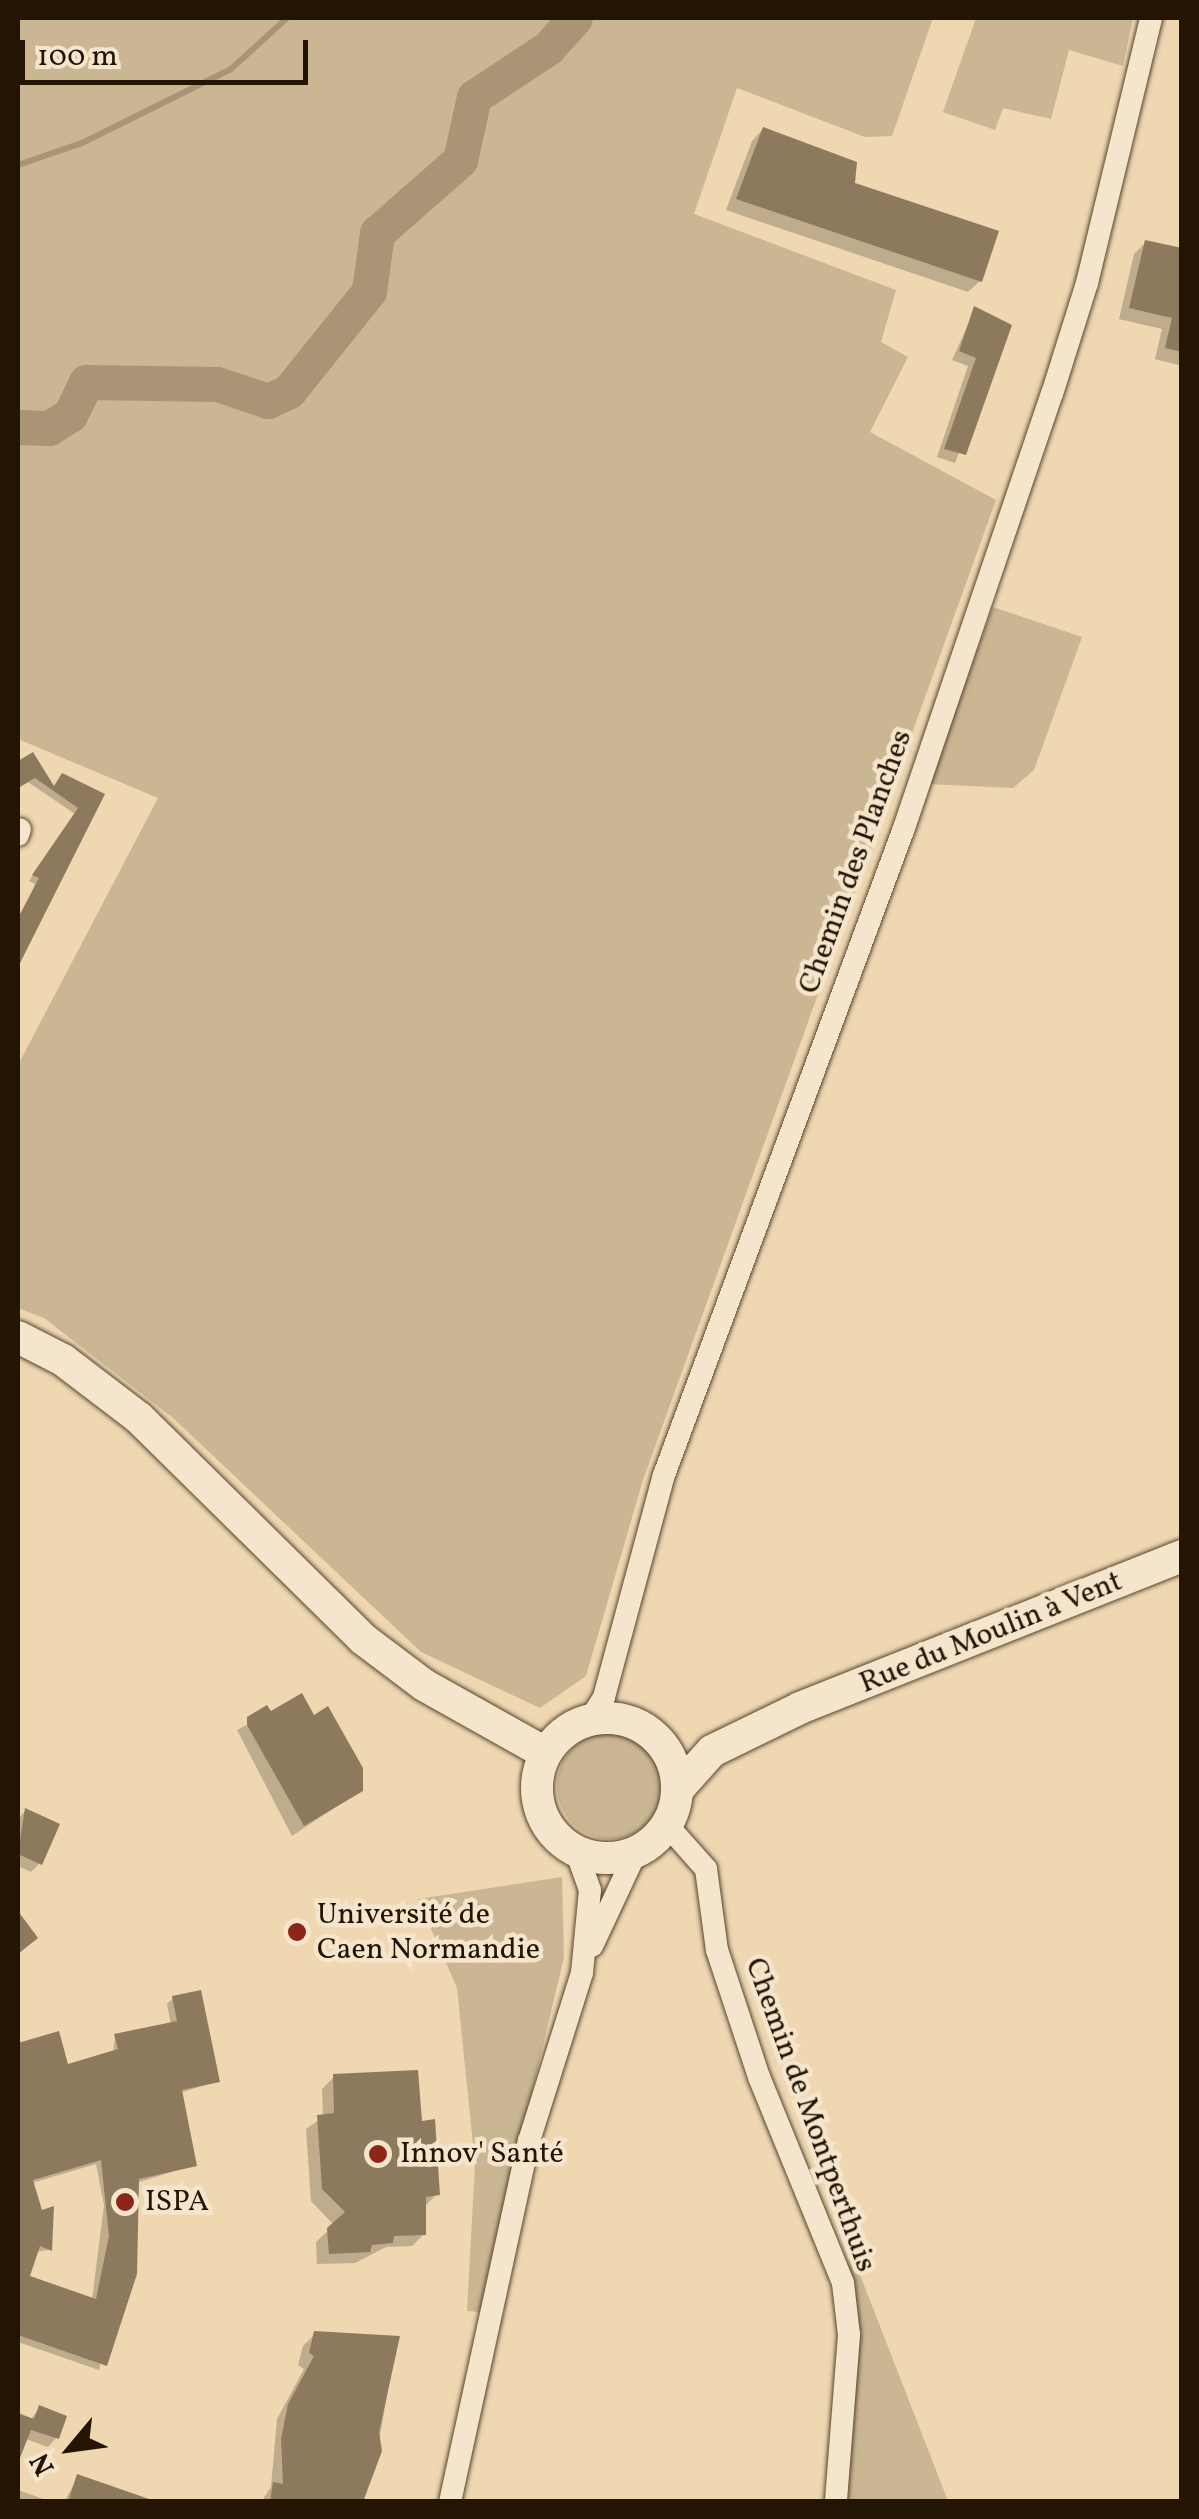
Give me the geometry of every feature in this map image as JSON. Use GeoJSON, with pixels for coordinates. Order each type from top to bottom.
{"type":"FeatureCollection","features":[{"type":"Feature","properties":{"kind":"main road"},"geometry":{"type":"LineString","coordinates":[[18,1337],[62,1360],[139,1418],[363,1639],[424,1686],[545,1752]]}},
{"type":"Feature","properties":{"kind":"main road","name":"Rue du Moulin à Vent"},"geometry":{"type":"LineString","coordinates":[[800,1708],[1182,1556]]}},
{"type":"Feature","properties":{"kind":"main road"},"geometry":{"type":"LineString","coordinates":[[655,1736],[692,1737],[800,1708]]}},
{"type":"Feature","properties":{"kind":"main road"},"geometry":{"type":"LineString","coordinates":[[678,1789],[670,1755],[655,1736],[634,1722],[591,1718],[557,1737],[545,1752],[538,1806],[554,1834],[576,1851],[596,1858],[636,1852],[667,1825],[678,1789],[712,1752],[800,1708]]}},
{"type":"Feature","properties":{"kind":"street","name":"Chemin des Planches"},"geometry":{"type":"LineString","coordinates":[[591,1718],[604,1697],[664,1475],[904,828],[1052,394],[1087,283],[1152,18]]}},
{"type":"Feature","properties":{"kind":"street","name":"Chemin de Montperthuis"},"geometry":{"type":"LineString","coordinates":[[667,1825],[706,1869],[717,1950],[759,2077],[843,2283],[848,2335],[836,2502]]}},
{"type":"Feature","properties":{"kind":"street"},"geometry":{"type":"LineString","coordinates":[[576,1851],[590,1890],[582,1972]]}},
{"type":"Feature","properties":{"kind":"street"},"geometry":{"type":"LineString","coordinates":[[450,2502],[529,2141],[582,1972],[636,1852]]}},
{"type":"Feature","properties":{"kind":"shaded area"},"geometry":{"type":"Polygon","coordinates":[[[18,18],[933,18],[892,136],[865,137],[737,88],[694,214],[896,290],[881,342],[908,357],[870,432],[996,500],[643,1480],[586,1676],[540,1708],[421,1652],[173,1418],[44,1318],[18,1308],[18,1065],[158,798],[18,739],[18,18]]]}},
{"type":"Feature","properties":{"kind":"shaded area"},"geometry":{"type":"Polygon","coordinates":[[[976,18],[1133,18],[1123,66],[1069,50],[1051,119],[1003,108],[995,130],[943,112],[976,18]]]}},
{"type":"Feature","properties":{"kind":"shaded area"},"geometry":{"type":"Polygon","coordinates":[[[993,607],[1082,637],[1034,770],[1013,788],[928,784],[993,607]]]}},
{"type":"Feature","properties":{"kind":"shaded area"},"geometry":{"type":"Polygon","coordinates":[[[610,1733],[630,1737],[647,1749],[659,1766],[663,1786],[659,1806],[647,1823],[630,1835],[610,1839],[590,1835],[573,1823],[561,1806],[557,1786],[561,1766],[573,1749],[590,1737],[610,1733]]]}},
{"type":"Feature","properties":{"kind":"shaded area"},"geometry":{"type":"Polygon","coordinates":[[[562,1877],[564,1957],[480,2312],[467,2311],[475,2164],[457,1988],[418,1899],[562,1877]]]}},
{"type":"Feature","properties":{"kind":"shaded area"},"geometry":{"type":"Polygon","coordinates":[[[850,2249],[948,2501],[829,2501],[850,2249]]]}},
{"type":"Feature","properties":{"kind":"building"},"geometry":{"type":"Polygon","coordinates":[[[763,127],[857,162],[855,183],[999,231],[982,282],[736,199],[763,127]]]}},
{"type":"Feature","properties":{"kind":"building"},"geometry":{"type":"Polygon","coordinates":[[[1145,240],[1182,248],[1182,352],[1165,348],[1172,318],[1129,308],[1145,240]]]}},
{"type":"Feature","properties":{"kind":"building"},"geometry":{"type":"Polygon","coordinates":[[[974,306],[1012,325],[966,455],[944,449],[976,358],[959,351],[974,306]]]}},
{"type":"Feature","properties":{"kind":"building"},"geometry":{"type":"Polygon","coordinates":[[[33,752],[54,786],[62,773],[105,794],[18,967],[18,918],[39,878],[32,875],[78,808],[35,778],[18,788],[18,761],[33,752]]]}},
{"type":"Feature","properties":{"kind":"building"},"geometry":{"type":"Polygon","coordinates":[[[302,1693],[314,1715],[328,1706],[363,1768],[363,1791],[304,1826],[247,1725],[247,1717],[267,1705],[271,1711],[302,1693]]]}},
{"type":"Feature","properties":{"kind":"building"},"geometry":{"type":"Polygon","coordinates":[[[25,1808],[60,1824],[42,1865],[18,1854],[25,1808]]]}},
{"type":"Feature","properties":{"kind":"building"},"geometry":{"type":"Polygon","coordinates":[[[18,1911],[38,1938],[18,1954],[18,1911]]]}},
{"type":"Feature","properties":{"kind":"building","name":"ISPA"},"geometry":{"type":"Polygon","coordinates":[[[201,1990],[220,2082],[182,2090],[197,2166],[139,2179],[137,2274],[107,2366],[18,2335],[18,2043],[59,2031],[68,2064],[118,2049],[114,2034],[177,2021],[172,1996],[201,1990]],[[101,2160],[33,2180],[42,2210],[54,2206],[52,2251],[40,2246],[30,2276],[96,2299],[109,2236],[101,2160]]]}},
{"type":"Feature","properties":{"kind":"building","name":"Innov' Santé"},"geometry":{"type":"Polygon","coordinates":[[[418,2070],[422,2121],[435,2119],[440,2195],[426,2197],[426,2235],[394,2236],[393,2243],[372,2245],[370,2252],[329,2254],[327,2228],[345,2212],[322,2189],[317,2115],[334,2113],[333,2074],[418,2070]]]}},
{"type":"Feature","properties":{"kind":"building"},"geometry":{"type":"Polygon","coordinates":[[[314,2331],[400,2336],[379,2432],[382,2451],[363,2502],[270,2502],[273,2482],[283,2484],[281,2439],[288,2404],[314,2356],[309,2353],[314,2331]]]}},
{"type":"Feature","properties":{"kind":"building"},"geometry":{"type":"Polygon","coordinates":[[[39,2405],[67,2416],[59,2439],[31,2430],[18,2463],[18,2413],[34,2419],[39,2405]]]}},
{"type":"Feature","properties":{"kind":"building"},"geometry":{"type":"Polygon","coordinates":[[[77,2474],[149,2499],[149,2502],[68,2502],[77,2474]]]}},
{"type":"Feature","properties":{"kind":"waterway"},"geometry":{"type":"LineString","coordinates":[[18,165],[82,143],[231,69],[287,18]]}},
{"type":"Feature","properties":{"kind":"waterway"},"geometry":{"type":"LineString","coordinates":[[18,427],[49,428],[70,415],[86,382],[217,384],[268,401],[289,391],[369,291],[377,233],[460,160],[474,97],[548,48],[575,18]]}},
{"type":"Feature","properties":{"kind":"place","name":"Université de Caen Normandie"},"geometry":{"type":"Point","coordinates":[297,1932]}},
{"type":"Feature","properties":{"kind":"place","name":"Innov' Santé"},"geometry":{"type":"Point","coordinates":[378,2154]}},
{"type":"Feature","properties":{"kind":"place","name":"ISPA"},"geometry":{"type":"Point","coordinates":[125,2202]}}]}
